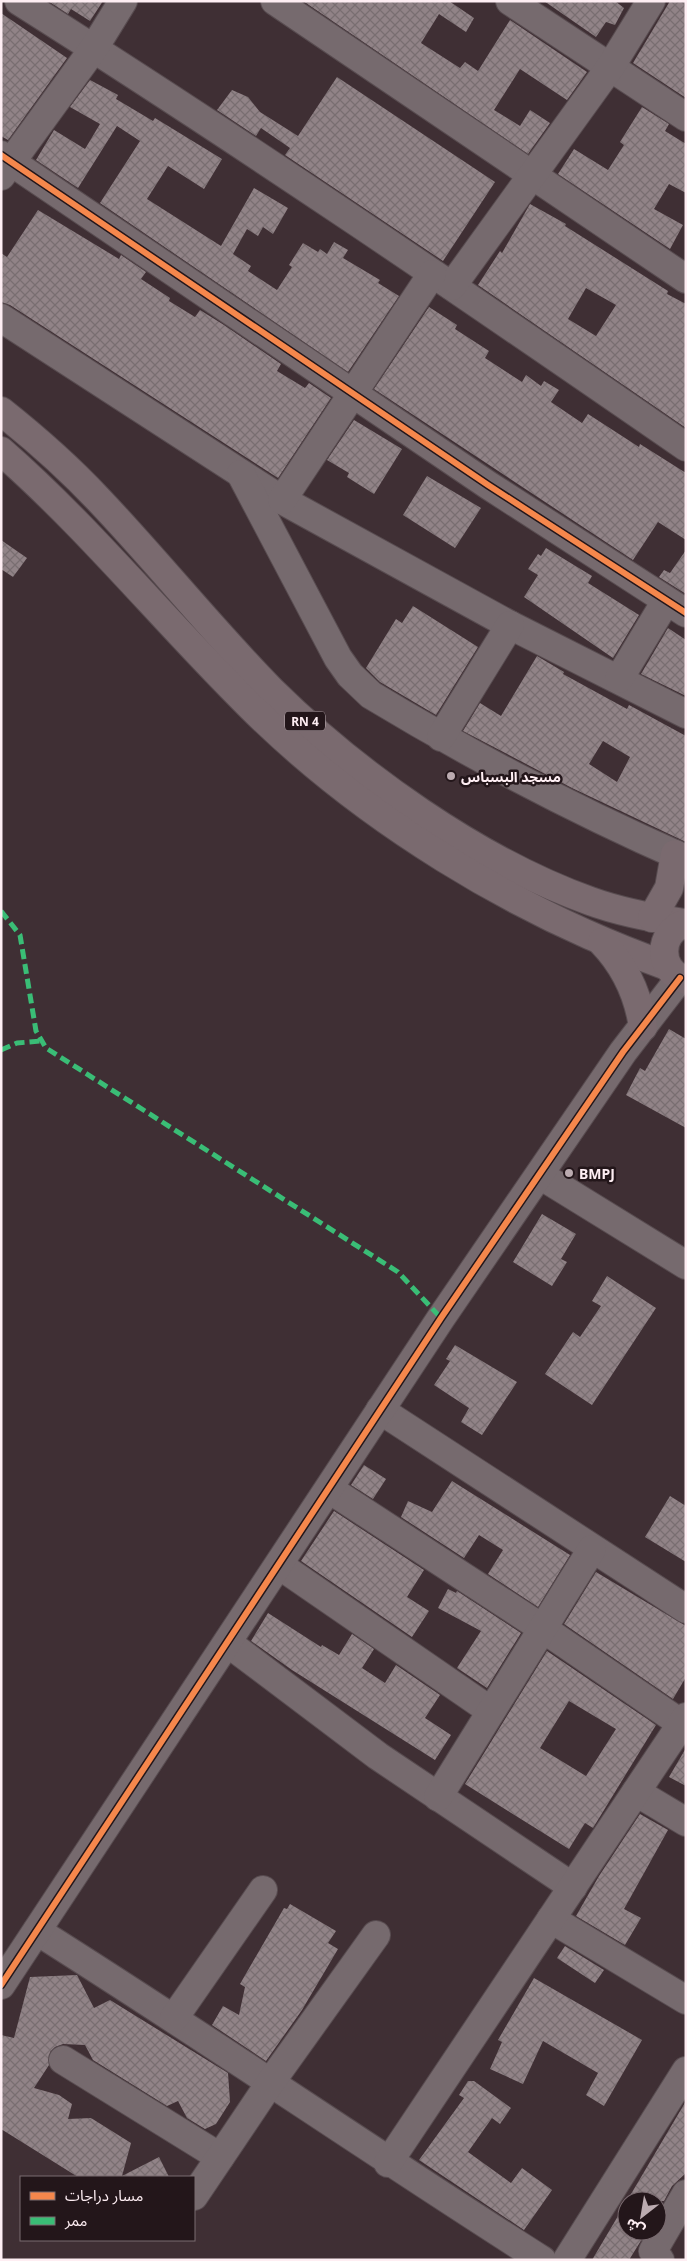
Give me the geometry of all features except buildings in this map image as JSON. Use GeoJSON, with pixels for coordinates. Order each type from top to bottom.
{"type":"FeatureCollection","features":[{"type":"Feature","properties":{"kind":"main road","name":"RN 4"},"geometry":{"type":"LineString","coordinates":[[1,411],[34,437],[97,498],[271,690],[371,775],[443,826],[533,877],[591,902],[652,918],[685,923]]}},
{"type":"Feature","properties":{"kind":"main road","name":"RN 4"},"geometry":{"type":"LineString","coordinates":[[1,451],[70,516],[249,705],[316,766],[358,799],[425,845],[523,902],[601,940],[678,974]]}},
{"type":"Feature","properties":{"kind":"main road"},"geometry":{"type":"LineString","coordinates":[[652,918],[669,888],[680,856]]}},
{"type":"Feature","properties":{"kind":"main road"},"geometry":{"type":"LineString","coordinates":[[678,974],[664,949],[666,940],[676,927],[685,923]]}},
{"type":"Feature","properties":{"kind":"main road"},"geometry":{"type":"LineString","coordinates":[[601,940],[612,952],[630,980],[640,1010],[643,1027]]}},
{"type":"Feature","properties":{"kind":"street"},"geometry":{"type":"LineString","coordinates":[[18,1],[94,48],[442,280],[686,447]]}},
{"type":"Feature","properties":{"kind":"street"},"geometry":{"type":"LineString","coordinates":[[123,1],[94,48],[5,164],[676,607],[618,679]]}},
{"type":"Feature","properties":{"kind":"street"},"geometry":{"type":"LineString","coordinates":[[275,1],[686,279]]}},
{"type":"Feature","properties":{"kind":"street"},"geometry":{"type":"LineString","coordinates":[[282,500],[354,394],[442,280],[532,175],[610,66],[651,1]]}},
{"type":"Feature","properties":{"kind":"street"},"geometry":{"type":"LineString","coordinates":[[519,4],[686,117]]}},
{"type":"Feature","properties":{"kind":"street"},"geometry":{"type":"LineString","coordinates":[[1,318],[282,500],[510,625],[686,714]]}},
{"type":"Feature","properties":{"kind":"street"},"geometry":{"type":"LineString","coordinates":[[241,473],[330,642],[350,675],[371,695],[441,737],[594,818],[680,856]]}},
{"type":"Feature","properties":{"kind":"street"},"geometry":{"type":"LineString","coordinates":[[441,737],[510,625]]}},
{"type":"Feature","properties":{"kind":"street"},"geometry":{"type":"LineString","coordinates":[[1,1985],[385,1403],[678,974]]}},
{"type":"Feature","properties":{"kind":"street"},"geometry":{"type":"LineString","coordinates":[[540,1175],[686,1265]]}},
{"type":"Feature","properties":{"kind":"street"},"geometry":{"type":"LineString","coordinates":[[385,1403],[592,1549],[686,1609]]}},
{"type":"Feature","properties":{"kind":"street"},"geometry":{"type":"LineString","coordinates":[[385,1403],[686,1587]]}},
{"type":"Feature","properties":{"kind":"street"},"geometry":{"type":"LineString","coordinates":[[329,1488],[684,1720],[388,2162]]}},
{"type":"Feature","properties":{"kind":"street"},"geometry":{"type":"LineString","coordinates":[[438,1796],[592,1549]]}},
{"type":"Feature","properties":{"kind":"street"},"geometry":{"type":"LineString","coordinates":[[279,1565],[491,1711]]}},
{"type":"Feature","properties":{"kind":"street"},"geometry":{"type":"LineString","coordinates":[[228,1643],[378,1756],[573,1887]]}},
{"type":"Feature","properties":{"kind":"street"},"geometry":{"type":"LineString","coordinates":[[636,1792],[686,1822]]}},
{"type":"Feature","properties":{"kind":"street"},"geometry":{"type":"LineString","coordinates":[[174,2018],[263,1890]]}},
{"type":"Feature","properties":{"kind":"street"},"geometry":{"type":"LineString","coordinates":[[551,1919],[686,2000]]}},
{"type":"Feature","properties":{"kind":"street"},"geometry":{"type":"LineString","coordinates":[[37,1932],[174,2018],[388,2162],[542,2260]]}},
{"type":"Feature","properties":{"kind":"street"},"geometry":{"type":"LineString","coordinates":[[195,2194],[270,2083],[376,1935]]}},
{"type":"Feature","properties":{"kind":"street"},"geometry":{"type":"LineString","coordinates":[[63,2060],[220,2157]]}},
{"type":"Feature","properties":{"kind":"street"},"geometry":{"type":"LineString","coordinates":[[568,2260],[686,2072]]}},
{"type":"Feature","properties":{"kind":"street"},"geometry":{"type":"LineString","coordinates":[[660,2260],[653,2250],[686,2194]]}},
{"type":"Feature","properties":{"kind":"marked path"},"geometry":{"type":"LineString","coordinates":[[1,911],[20,935],[36,1031],[46,1048],[398,1272],[441,1318]]}},
{"type":"Feature","properties":{"kind":"marked path"},"geometry":{"type":"LineString","coordinates":[[1,1050],[17,1043],[41,1041]]}},
{"type":"Feature","properties":{"kind":"cycle path"},"geometry":{"type":"LineString","coordinates":[[1,155],[488,485],[686,613]]}},
{"type":"Feature","properties":{"kind":"cycle path"},"geometry":{"type":"LineString","coordinates":[[1,1985],[441,1318],[623,1052],[680,978]]}},
{"type":"Feature","properties":{"kind":"place","name":"مسجد البسباس"},"geometry":{"type":"Point","coordinates":[451,776]}},
{"type":"Feature","properties":{"kind":"place","name":"BMPJ"},"geometry":{"type":"Point","coordinates":[569,1173]}}]}
